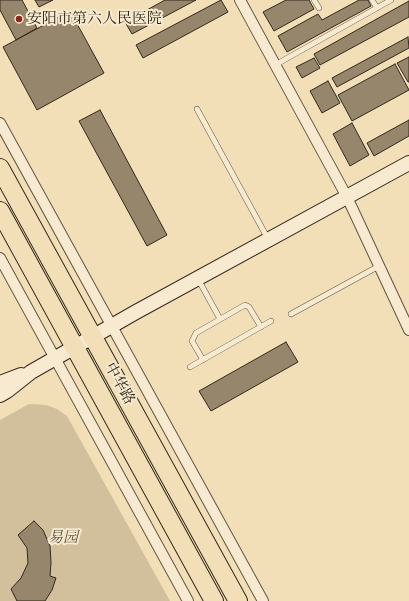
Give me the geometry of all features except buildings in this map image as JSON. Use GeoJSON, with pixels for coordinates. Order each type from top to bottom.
{"type":"FeatureCollection","features":[{"type":"Feature","properties":{"kind":"highway","name":"中华路"},"geometry":{"type":"LineString","coordinates":[[0,168],[238,601]]}},
{"type":"Feature","properties":{"kind":"highway","name":"中华路"},"geometry":{"type":"LineString","coordinates":[[0,211],[214,601]]}},
{"type":"Feature","properties":{"kind":"street"},"geometry":{"type":"LineString","coordinates":[[240,0],[347,197],[409,330]]}},
{"type":"Feature","properties":{"kind":"street"},"geometry":{"type":"LineString","coordinates":[[0,123],[263,601]]}},
{"type":"Feature","properties":{"kind":"street"},"geometry":{"type":"LineString","coordinates":[[0,395],[31,372],[74,347],[409,163]]}},
{"type":"Feature","properties":{"kind":"street"},"geometry":{"type":"LineString","coordinates":[[0,258],[188,601]]}},
{"type":"Feature","properties":{"kind":"street"},"geometry":{"type":"LineString","coordinates":[[0,383],[31,372]]}},
{"type":"Feature","properties":{"kind":"lane"},"geometry":{"type":"LineString","coordinates":[[314,0],[319,8]]}},
{"type":"Feature","properties":{"kind":"lane"},"geometry":{"type":"LineString","coordinates":[[372,0],[377,8]]}},
{"type":"Feature","properties":{"kind":"lane"},"geometry":{"type":"LineString","coordinates":[[275,65],[391,0]]}},
{"type":"Feature","properties":{"kind":"lane"},"geometry":{"type":"LineString","coordinates":[[197,109],[269,240]]}},
{"type":"Feature","properties":{"kind":"lane"},"geometry":{"type":"LineString","coordinates":[[291,314],[379,266]]}},
{"type":"Feature","properties":{"kind":"lane"},"geometry":{"type":"LineString","coordinates":[[198,278],[220,319]]}},
{"type":"Feature","properties":{"kind":"lane"},"geometry":{"type":"LineString","coordinates":[[203,360],[192,341],[192,338],[196,333],[220,319],[246,305],[249,307],[261,327]]}},
{"type":"Feature","properties":{"kind":"lane"},"geometry":{"type":"LineString","coordinates":[[190,367],[271,321]]}},
{"type":"Feature","properties":{"kind":"green space","name":"易园"},"geometry":{"type":"Polygon","coordinates":[[[29,404],[46,405],[57,409],[67,416],[170,601],[0,601],[0,420],[29,404]]]}},
{"type":"Feature","properties":{"kind":"place","name":"安阳市第六人民医院"},"geometry":{"type":"Point","coordinates":[19,19]}}]}
